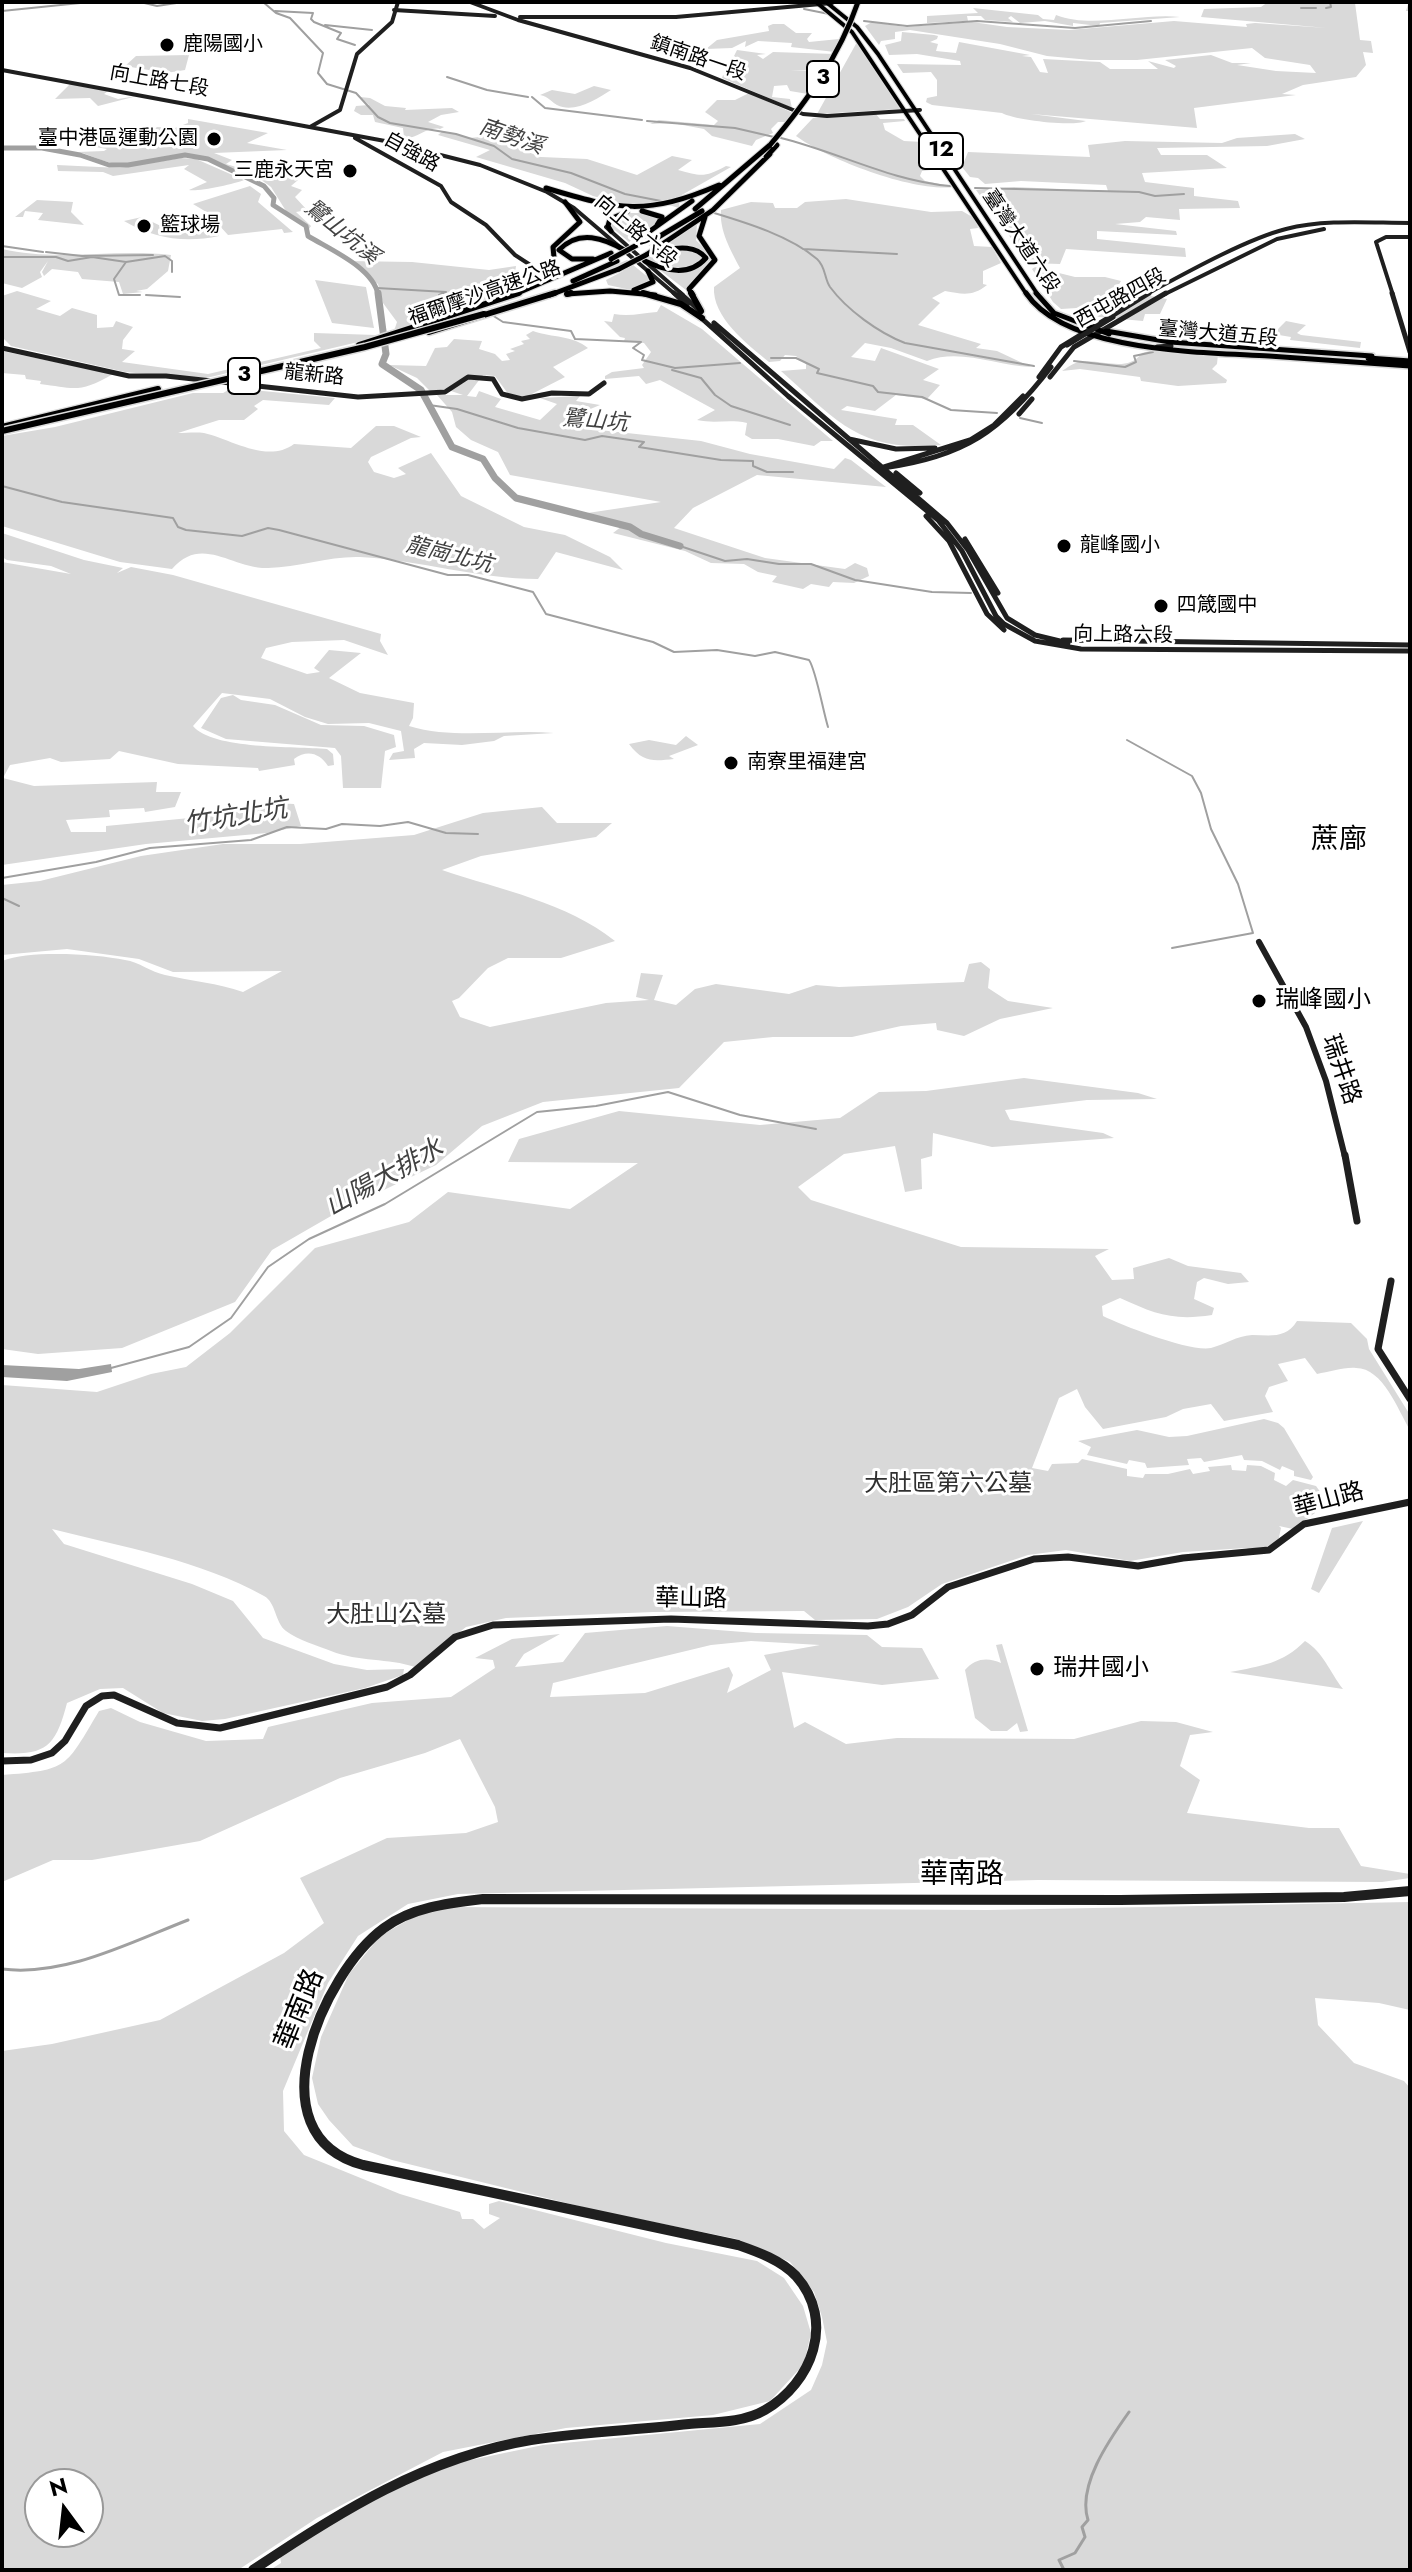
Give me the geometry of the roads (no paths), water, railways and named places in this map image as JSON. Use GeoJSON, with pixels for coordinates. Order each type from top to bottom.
{"type":"FeatureCollection","features":[{"type":"Feature","properties":{"kind":"highway","name":"福爾摩沙高速公路"},"geometry":{"type":"LineString","coordinates":[[848,45],[861,2]]}},
{"type":"Feature","properties":{"kind":"highway","name":"福爾摩沙高速公路"},"geometry":{"type":"LineString","coordinates":[[694,219],[709,200],[770,145],[799,112],[826,74],[861,2]]}},
{"type":"Feature","properties":{"kind":"highway","name":"3"},"geometry":{"type":"LineString","coordinates":[[719,202],[754,175],[833,73]]}},
{"type":"Feature","properties":{"kind":"highway"},"geometry":{"type":"LineString","coordinates":[[652,231],[761,152]]}},
{"type":"Feature","properties":{"kind":"highway"},"geometry":{"type":"LineString","coordinates":[[546,188],[596,205],[635,208],[696,197]]}},
{"type":"Feature","properties":{"kind":"highway"},"geometry":{"type":"LineString","coordinates":[[428,332],[487,316],[495,308],[552,275],[556,263],[553,247],[579,225],[581,219],[565,202]]}},
{"type":"Feature","properties":{"kind":"highway","name":"福爾摩沙高速公路"},"geometry":{"type":"LineString","coordinates":[[2,429],[428,332],[495,308],[613,257],[694,219],[719,202]]}},
{"type":"Feature","properties":{"kind":"highway"},"geometry":{"type":"LineString","coordinates":[[646,258],[719,202]]}},
{"type":"Feature","properties":{"kind":"highway"},"geometry":{"type":"LineString","coordinates":[[611,231],[608,224],[613,217],[635,211],[662,217],[647,239]]}},
{"type":"Feature","properties":{"kind":"highway"},"geometry":{"type":"LineString","coordinates":[[694,219],[699,236],[715,260],[689,289],[702,315]]}},
{"type":"Feature","properties":{"kind":"highway"},"geometry":{"type":"LineString","coordinates":[[613,257],[581,260],[563,256],[559,250],[568,242],[591,237],[604,239],[626,251]]}},
{"type":"Feature","properties":{"kind":"highway"},"geometry":{"type":"LineString","coordinates":[[525,305],[646,258],[679,246],[698,249],[706,257],[701,265],[686,270],[664,269],[646,258]]}},
{"type":"Feature","properties":{"kind":"highway"},"geometry":{"type":"LineString","coordinates":[[524,292],[613,257]]}},
{"type":"Feature","properties":{"kind":"highway"},"geometry":{"type":"LineString","coordinates":[[619,269],[605,278],[604,284],[622,290],[642,289],[653,282],[648,271]]}},
{"type":"Feature","properties":{"kind":"highway"},"geometry":{"type":"LineString","coordinates":[[495,308],[525,305],[575,293],[623,293],[677,302],[702,315]]}},
{"type":"Feature","properties":{"kind":"highway","name":"福爾摩沙高速公路"},"geometry":{"type":"LineString","coordinates":[[2,429],[359,345],[495,308]]}},
{"type":"Feature","properties":{"kind":"main road","name":"臺灣大道六段"},"geometry":{"type":"LineString","coordinates":[[825,3],[868,36],[1036,304]]}},
{"type":"Feature","properties":{"kind":"main road","name":"臺灣大道六段"},"geometry":{"type":"LineString","coordinates":[[825,3],[854,28],[1050,307]]}},
{"type":"Feature","properties":{"kind":"main road","name":"臺灣大道五段"},"geometry":{"type":"LineString","coordinates":[[1036,304],[1057,317],[1087,329],[1157,347],[1410,362]]}},
{"type":"Feature","properties":{"kind":"main road","name":"臺灣大道五段"},"geometry":{"type":"LineString","coordinates":[[1050,307],[1087,329]]}},
{"type":"Feature","properties":{"kind":"main road","name":"臺灣大道五段"},"geometry":{"type":"LineString","coordinates":[[1098,332],[1171,346],[1410,362]]}},
{"type":"Feature","properties":{"kind":"main road","name":"臺灣大道五段"},"geometry":{"type":"LineString","coordinates":[[1098,332],[1160,343],[1410,362]]}},
{"type":"Feature","properties":{"kind":"street"},"geometry":{"type":"LineString","coordinates":[[310,125],[340,110],[355,50],[387,22],[396,9],[396,2]]}},
{"type":"Feature","properties":{"kind":"street","name":"鎮南路一段"},"geometry":{"type":"LineString","coordinates":[[470,2],[498,14],[690,68],[803,114],[827,116],[912,110]]}},
{"type":"Feature","properties":{"kind":"street"},"geometry":{"type":"LineString","coordinates":[[396,9],[623,18],[703,15],[825,3]]}},
{"type":"Feature","properties":{"kind":"street"},"geometry":{"type":"LineString","coordinates":[[396,9],[506,16],[645,19],[825,3]]}},
{"type":"Feature","properties":{"kind":"street","name":"向上路七段"},"geometry":{"type":"LineString","coordinates":[[2,69],[310,125]]}},
{"type":"Feature","properties":{"kind":"street","name":"向上路六段"},"geometry":{"type":"LineString","coordinates":[[310,125],[415,143],[471,159],[546,188],[575,204],[646,258],[702,315],[872,467],[876,477],[924,514],[944,534],[995,623],[1038,645],[1086,653],[1410,649]]}},
{"type":"Feature","properties":{"kind":"street","name":"向上路六段"},"geometry":{"type":"LineString","coordinates":[[310,125],[423,149],[480,165],[565,202],[955,532],[1007,618],[1044,638],[1086,645],[1410,649]]}},
{"type":"Feature","properties":{"kind":"street","name":"自強路"},"geometry":{"type":"LineString","coordinates":[[341,129],[441,186],[451,202],[486,225],[515,255],[535,268]]}},
{"type":"Feature","properties":{"kind":"street","name":"西屯路四段"},"geometry":{"type":"LineString","coordinates":[[1039,377],[1061,347],[1087,329],[1150,293],[1254,241],[1286,229],[1339,223],[1410,225]]}},
{"type":"Feature","properties":{"kind":"street","name":"西屯路四段"},"geometry":{"type":"LineString","coordinates":[[883,468],[892,462],[951,448],[994,425],[1069,346],[1172,287],[1267,243],[1292,234],[1338,227],[1410,225]]}},
{"type":"Feature","properties":{"kind":"street","name":"西屯路四段"},"geometry":{"type":"LineString","coordinates":[[1115,317],[1281,235],[1329,227],[1410,225]]}},
{"type":"Feature","properties":{"kind":"street"},"geometry":{"type":"LineString","coordinates":[[1410,237],[1386,237],[1376,242],[1410,352]]}},
{"type":"Feature","properties":{"kind":"street"},"geometry":{"type":"LineString","coordinates":[[1150,293],[1172,287]]}},
{"type":"Feature","properties":{"kind":"street"},"geometry":{"type":"LineString","coordinates":[[1158,295],[1172,287]]}},
{"type":"Feature","properties":{"kind":"street","name":"西屯路四段"},"geometry":{"type":"LineString","coordinates":[[1050,377],[1068,353],[1172,287]]}},
{"type":"Feature","properties":{"kind":"street","name":"西屯路四段"},"geometry":{"type":"LineString","coordinates":[[883,468],[942,456],[980,442],[1003,425],[1069,346]]}},
{"type":"Feature","properties":{"kind":"street"},"geometry":{"type":"LineString","coordinates":[[1157,347],[1171,346]]}},
{"type":"Feature","properties":{"kind":"street","name":"龍新路"},"geometry":{"type":"LineString","coordinates":[[2,348],[129,376],[166,376],[358,397],[430,394],[450,390],[461,379],[473,376],[493,379],[505,397],[522,399],[552,393],[591,394],[604,383]]}},
{"type":"Feature","properties":{"kind":"street"},"geometry":{"type":"LineString","coordinates":[[920,450],[947,446],[970,436],[1018,394]]}},
{"type":"Feature","properties":{"kind":"street"},"geometry":{"type":"LineString","coordinates":[[1006,428],[1032,399]]}},
{"type":"Feature","properties":{"kind":"street"},"geometry":{"type":"LineString","coordinates":[[847,438],[896,449],[951,448]]}},
{"type":"Feature","properties":{"kind":"street"},"geometry":{"type":"LineString","coordinates":[[872,467],[898,469],[939,460],[989,440]]}},
{"type":"Feature","properties":{"kind":"street","name":"瑞井路"},"geometry":{"type":"LineString","coordinates":[[1259,942],[1296,1003],[1322,1067],[1346,1157],[1357,1221]]}},
{"type":"Feature","properties":{"kind":"street"},"geometry":{"type":"LineString","coordinates":[[1391,1281],[1378,1349],[1410,1399]]}},
{"type":"Feature","properties":{"kind":"street","name":"華山路"},"geometry":{"type":"LineString","coordinates":[[2,1761],[35,1760],[58,1749],[91,1699],[107,1694],[171,1724],[199,1729],[220,1728],[387,1687],[410,1675],[455,1637],[493,1625],[671,1619],[835,1626],[888,1624],[912,1615],[948,1587],[1034,1559],[1068,1557],[1138,1566],[1202,1556],[1255,1553],[1278,1547],[1288,1533],[1304,1524],[1410,1502]]}},
{"type":"Feature","properties":{"kind":"street","name":"華南路"},"geometry":{"type":"LineString","coordinates":[[253,2570],[329,2517],[435,2464],[502,2444],[750,2418],[781,2402],[808,2371],[819,2338],[808,2294],[795,2274],[762,2253],[738,2245],[382,2170],[350,2161],[315,2131],[306,2111],[302,2072],[317,2028],[345,1966],[359,1948],[395,1920],[425,1907],[483,1899],[1120,1900],[1344,1897],[1410,1891]]}},
{"type":"Feature","properties":{"kind":"waterway","name":"南勢溪"},"geometry":{"type":"LineString","coordinates":[[2,11],[90,2]]}},
{"type":"Feature","properties":{"kind":"waterway","name":"南勢溪"},"geometry":{"type":"LineString","coordinates":[[140,2],[157,6],[183,2]]}},
{"type":"Feature","properties":{"kind":"waterway","name":"南勢溪"},"geometry":{"type":"LineString","coordinates":[[263,2],[276,13],[290,18],[323,53],[318,73],[327,84],[356,93],[378,117],[390,123],[456,134],[494,146],[512,159],[571,173],[625,194],[661,201]]}},
{"type":"Feature","properties":{"kind":"waterway"},"geometry":{"type":"LineString","coordinates":[[1326,8],[1331,7],[1330,2]]}},
{"type":"Feature","properties":{"kind":"waterway"},"geometry":{"type":"LineString","coordinates":[[1301,8],[1316,8]]}},
{"type":"Feature","properties":{"kind":"waterway"},"geometry":{"type":"LineString","coordinates":[[804,9],[829,14]]}},
{"type":"Feature","properties":{"kind":"waterway"},"geometry":{"type":"LineString","coordinates":[[275,11],[313,13],[311,19],[314,22],[341,33],[337,39],[355,45]]}},
{"type":"Feature","properties":{"kind":"waterway"},"geometry":{"type":"LineString","coordinates":[[864,21],[907,26],[977,21],[1075,28],[1151,21]]}},
{"type":"Feature","properties":{"kind":"waterway"},"geometry":{"type":"LineString","coordinates":[[325,25],[372,30]]}},
{"type":"Feature","properties":{"kind":"waterway"},"geometry":{"type":"LineString","coordinates":[[447,77],[487,90],[528,97]]}},
{"type":"Feature","properties":{"kind":"waterway"},"geometry":{"type":"LineString","coordinates":[[532,97],[545,108],[642,120]]}},
{"type":"Feature","properties":{"kind":"waterway","name":"南勢溪"},"geometry":{"type":"LineString","coordinates":[[647,121],[735,128],[774,137]]}},
{"type":"Feature","properties":{"kind":"waterway","name":"南勢溪"},"geometry":{"type":"LineString","coordinates":[[781,138],[907,178],[950,186]]}},
{"type":"Feature","properties":{"kind":"waterway","name":"鷺山坑溪"},"geometry":{"type":"LineString","coordinates":[[2,148],[42,148],[80,155],[109,165],[128,165],[185,155],[208,159],[264,186],[274,198],[273,205],[306,226],[308,236],[360,268],[375,285],[378,295]]}},
{"type":"Feature","properties":{"kind":"waterway","name":"南勢溪"},"geometry":{"type":"LineString","coordinates":[[975,188],[1139,192],[1155,196],[1184,194]]}},
{"type":"Feature","properties":{"kind":"waterway","name":"南勢溪"},"geometry":{"type":"LineString","coordinates":[[714,213],[768,231],[806,251],[820,262],[830,287],[845,304],[895,339],[1034,366]]}},
{"type":"Feature","properties":{"kind":"waterway"},"geometry":{"type":"LineString","coordinates":[[2,246],[43,252]]}},
{"type":"Feature","properties":{"kind":"waterway","name":"南勢溪"},"geometry":{"type":"LineString","coordinates":[[803,249],[897,254]]}},
{"type":"Feature","properties":{"kind":"waterway"},"geometry":{"type":"LineString","coordinates":[[46,252],[82,256],[153,255]]}},
{"type":"Feature","properties":{"kind":"waterway"},"geometry":{"type":"LineString","coordinates":[[126,262],[165,256],[172,261],[172,272]]}},
{"type":"Feature","properties":{"kind":"waterway"},"geometry":{"type":"LineString","coordinates":[[2,257],[56,257],[68,261],[92,257],[126,262]]}},
{"type":"Feature","properties":{"kind":"waterway"},"geometry":{"type":"LineString","coordinates":[[126,262],[114,279],[119,295],[140,295]]}},
{"type":"Feature","properties":{"kind":"waterway","name":"鷺山坑"},"geometry":{"type":"LineString","coordinates":[[377,288],[446,292],[439,295],[447,297],[447,301],[471,307]]}},
{"type":"Feature","properties":{"kind":"waterway","name":"鷺山坑溪"},"geometry":{"type":"LineString","coordinates":[[378,293],[386,354],[382,364],[421,390],[452,447],[483,459],[495,478],[516,498],[630,527],[641,534],[680,546]]}},
{"type":"Feature","properties":{"kind":"waterway"},"geometry":{"type":"LineString","coordinates":[[146,295],[180,297]]}},
{"type":"Feature","properties":{"kind":"waterway","name":"鷺山坑"},"geometry":{"type":"LineString","coordinates":[[492,315],[503,322],[571,331],[575,339],[641,342],[633,348],[644,355],[642,360],[675,368],[740,363]]}},
{"type":"Feature","properties":{"kind":"waterway","name":"南勢溪"},"geometry":{"type":"LineString","coordinates":[[1074,361],[1125,367],[1136,362],[1134,356],[1153,352]]}},
{"type":"Feature","properties":{"kind":"waterway","name":"鷺山坑"},"geometry":{"type":"LineString","coordinates":[[771,358],[796,358],[819,369],[817,373],[873,386],[878,392],[922,397],[951,410],[997,413]]}},
{"type":"Feature","properties":{"kind":"waterway","name":"鷺山坑"},"geometry":{"type":"LineString","coordinates":[[672,370],[701,378],[715,395],[731,406],[790,425]]}},
{"type":"Feature","properties":{"kind":"waterway","name":"鷺山坑"},"geometry":{"type":"LineString","coordinates":[[429,405],[457,409],[518,428],[585,440],[602,436],[644,442],[639,447],[721,460],[753,461],[753,466],[767,472],[793,472]]}},
{"type":"Feature","properties":{"kind":"waterway","name":"鷺山坑"},"geometry":{"type":"LineString","coordinates":[[1020,418],[1042,423]]}},
{"type":"Feature","properties":{"kind":"waterway","name":"龍崗北坑"},"geometry":{"type":"LineString","coordinates":[[2,486],[62,502],[173,518],[178,527],[186,530],[242,536],[268,528],[279,530],[448,575],[468,575],[533,592],[546,614],[653,642],[674,652],[717,650],[755,656],[775,652],[809,660],[828,727]]}},
{"type":"Feature","properties":{"kind":"waterway"},"geometry":{"type":"LineString","coordinates":[[680,546],[725,561],[747,559],[779,564],[811,564],[855,580],[932,592],[971,593]]}},
{"type":"Feature","properties":{"kind":"waterway"},"geometry":{"type":"LineString","coordinates":[[1127,740],[1192,776],[1201,793],[1211,829],[1238,884],[1253,933],[1172,948]]}},
{"type":"Feature","properties":{"kind":"waterway","name":"竹坑北坑"},"geometry":{"type":"LineString","coordinates":[[2,878],[96,862],[150,848],[251,840],[287,827],[326,829],[342,824],[380,826],[408,822],[446,833],[478,834]]}},
{"type":"Feature","properties":{"kind":"waterway"},"geometry":{"type":"LineString","coordinates":[[2,898],[19,906]]}},
{"type":"Feature","properties":{"kind":"waterway","name":"山陽大排水"},"geometry":{"type":"LineString","coordinates":[[111,1368],[189,1347],[231,1318],[268,1267],[309,1239],[385,1204],[537,1112],[596,1106],[668,1092],[740,1115],[816,1129]]}},
{"type":"Feature","properties":{"kind":"waterway"},"geometry":{"type":"LineString","coordinates":[[2,1969],[26,1970],[74,1963],[188,1920]]}},
{"type":"Feature","properties":{"kind":"waterway"},"geometry":{"type":"LineString","coordinates":[[1064,2570],[1059,2560],[1075,2553],[1085,2537],[1082,2527],[1088,2520],[1086,2507],[1091,2478],[1104,2450],[1129,2412]]}},
{"type":"Feature","properties":{"kind":"place","name":"鹿陽國小"},"geometry":{"type":"Point","coordinates":[167,45]}},
{"type":"Feature","properties":{"kind":"place","name":"臺中港區運動公園"},"geometry":{"type":"Point","coordinates":[214,139]}},
{"type":"Feature","properties":{"kind":"place","name":"三鹿永天宮"},"geometry":{"type":"Point","coordinates":[350,171]}},
{"type":"Feature","properties":{"kind":"place","name":"籃球場"},"geometry":{"type":"Point","coordinates":[144,226]}},
{"type":"Feature","properties":{"kind":"place","name":"龍峰國小"},"geometry":{"type":"Point","coordinates":[1064,546]}},
{"type":"Feature","properties":{"kind":"place","name":"四箴國中"},"geometry":{"type":"Point","coordinates":[1161,606]}},
{"type":"Feature","properties":{"kind":"place","name":"南寮里福建宮"},"geometry":{"type":"Point","coordinates":[731,763]}},
{"type":"Feature","properties":{"kind":"place","name":"瑞峰國小"},"geometry":{"type":"Point","coordinates":[1259,1001]}},
{"type":"Feature","properties":{"kind":"place","name":"瑞井國小"},"geometry":{"type":"Point","coordinates":[1037,1669]}},
{"type":"Feature","properties":{"kind":"district","name":"蔗廍"},"geometry":{"type":"Point","coordinates":[1339,841]}},
{"type":"Feature","properties":{"kind":"park label","name":"大肚區第六公墓"},"geometry":{"type":"Point","coordinates":[948,1485]}},
{"type":"Feature","properties":{"kind":"park label","name":"大肚山公墓"},"geometry":{"type":"Point","coordinates":[386,1616]}}]}
